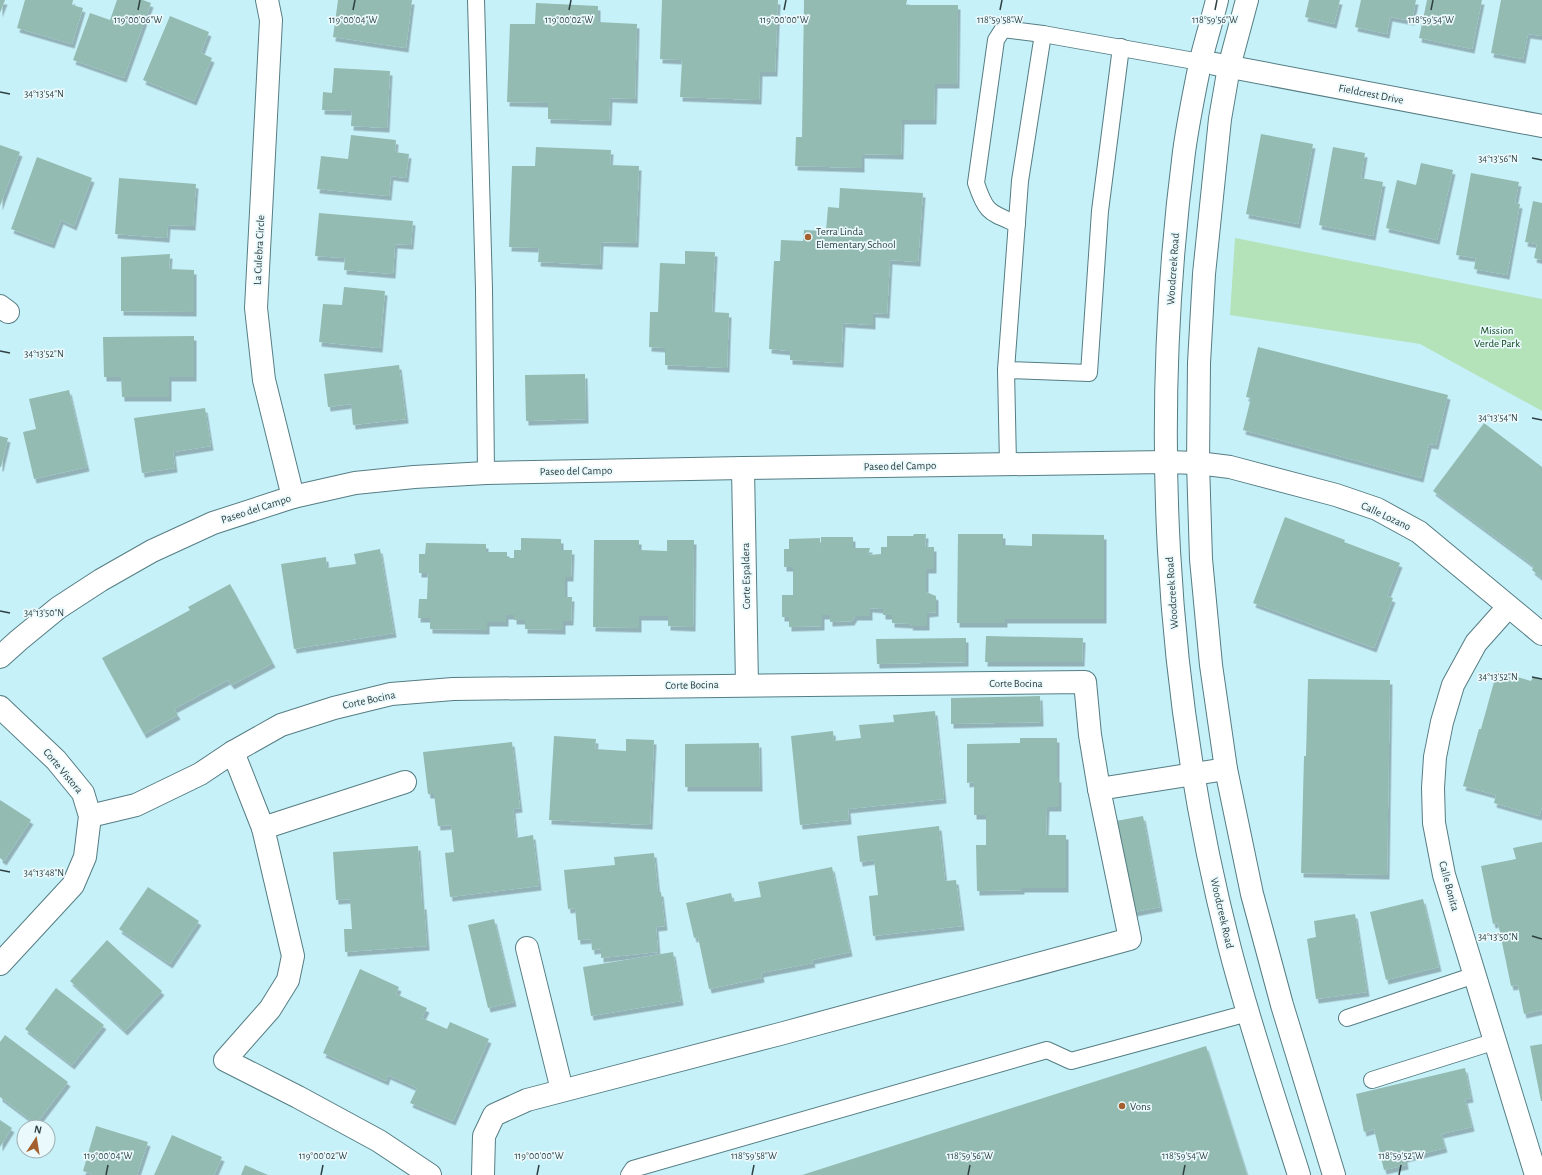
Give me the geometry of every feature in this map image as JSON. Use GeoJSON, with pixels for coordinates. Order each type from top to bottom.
{"type":"FeatureCollection","features":[{"type":"Feature","properties":{"kind":"street","name":"La Culebra Circle"},"geometry":{"type":"LineString","coordinates":[[267,0],[271,20],[256,308],[264,380],[293,497]]}},
{"type":"Feature","properties":{"kind":"street","name":"Woodcreek Road"},"geometry":{"type":"LineString","coordinates":[[1217,0],[1200,62],[1184,151],[1173,261],[1168,343],[1166,462],[1168,542],[1177,667],[1193,775],[1206,845],[1229,945],[1248,1012],[1299,1175]]}},
{"type":"Feature","properties":{"kind":"street"},"geometry":{"type":"LineString","coordinates":[[1247,0],[1229,67],[1220,119],[1204,274],[1199,363],[1198,464],[1200,559],[1211,665],[1226,769],[1252,894],[1282,1005],[1334,1175]]}},
{"type":"Feature","properties":{"kind":"street","name":"Fieldcrest Drive"},"geometry":{"type":"LineString","coordinates":[[1200,62],[1542,126]]}},
{"type":"Feature","properties":{"kind":"street","name":"Paseo del Campo"},"geometry":{"type":"LineString","coordinates":[[0,657],[58,608],[101,580],[152,551],[212,523],[293,497],[355,483],[414,477],[486,473],[1166,462],[1198,464]]}},
{"type":"Feature","properties":{"kind":"street","name":"Calle Lozano"},"geometry":{"type":"LineString","coordinates":[[1198,464],[1237,469],[1336,495],[1378,509],[1419,532],[1542,634]]}},
{"type":"Feature","properties":{"kind":"street","name":"Corte Espaldera"},"geometry":{"type":"LineString","coordinates":[[743,468],[747,685]]}},
{"type":"Feature","properties":{"kind":"street","name":"Calle Bonita"},"geometry":{"type":"LineString","coordinates":[[1508,607],[1476,643],[1453,686],[1442,722],[1435,757],[1433,788],[1434,823],[1444,875],[1536,1175]]}},
{"type":"Feature","properties":{"kind":"street","name":"Corte Bocina"},"geometry":{"type":"LineString","coordinates":[[90,816],[136,805],[200,774],[233,752],[281,725],[334,708],[391,694],[453,689],[1085,682],[1090,735],[1098,789]]}},
{"type":"Feature","properties":{"kind":"street","name":"Corte Vistora"},"geometry":{"type":"LineString","coordinates":[[0,707],[56,760],[83,794],[90,816],[85,857],[74,885],[0,964]]}},
{"type":"Feature","properties":{"kind":"street"},"geometry":{"type":"LineString","coordinates":[[233,752],[263,828],[293,956],[288,980],[270,1009],[225,1060],[298,1096],[379,1141],[430,1175]]}},
{"type":"Feature","properties":{"kind":"street"},"geometry":{"type":"LineString","coordinates":[[483,1175],[484,1136],[494,1115],[527,1100],[780,1034],[1130,939],[1098,789],[1226,769]]}},
{"type":"Feature","properties":{"kind":"street"},"geometry":{"type":"LineString","coordinates":[[263,828],[405,782]]}},
{"type":"Feature","properties":{"kind":"street"},"geometry":{"type":"LineString","coordinates":[[527,948],[562,1090]]}},
{"type":"Feature","properties":{"kind":"lane"},"geometry":{"type":"LineString","coordinates":[[476,0],[484,289],[486,473]]}},
{"type":"Feature","properties":{"kind":"lane"},"geometry":{"type":"LineString","coordinates":[[1017,224],[992,214],[983,203],[976,183],[996,40],[1002,29],[1121,47],[1200,62]]}},
{"type":"Feature","properties":{"kind":"lane"},"geometry":{"type":"LineString","coordinates":[[1008,464],[1006,370],[1020,181],[1043,34]]}},
{"type":"Feature","properties":{"kind":"lane"},"geometry":{"type":"LineString","coordinates":[[1006,370],[1089,373],[1100,211],[1121,47]]}},
{"type":"Feature","properties":{"kind":"lane"},"geometry":{"type":"LineString","coordinates":[[1347,1018],[1475,975]]}},
{"type":"Feature","properties":{"kind":"lane"},"geometry":{"type":"LineString","coordinates":[[629,1175],[633,1169],[1047,1050],[1071,1061],[1248,1012]]}},
{"type":"Feature","properties":{"kind":"lane"},"geometry":{"type":"LineString","coordinates":[[1372,1080],[1496,1041]]}},
{"type":"Feature","properties":{"kind":"green space","name":"Mission Verde Park"},"geometry":{"type":"Polygon","coordinates":[[[1235,238],[1542,299],[1542,411],[1420,344],[1230,315],[1235,238]]]}},
{"type":"Feature","properties":{"kind":"building"},"geometry":{"type":"Polygon","coordinates":[[[0,0],[5,0],[0,13],[0,0]]]}},
{"type":"Feature","properties":{"kind":"building"},"geometry":{"type":"Polygon","coordinates":[[[25,0],[73,0],[72,5],[83,8],[72,44],[17,28],[25,0]]]}},
{"type":"Feature","properties":{"kind":"building"},"geometry":{"type":"Polygon","coordinates":[[[117,0],[143,0],[151,3],[124,78],[73,60],[90,13],[110,20],[117,0]]]}},
{"type":"Feature","properties":{"kind":"building"},"geometry":{"type":"Polygon","coordinates":[[[338,0],[412,0],[406,48],[333,37],[338,0]]]}},
{"type":"Feature","properties":{"kind":"building"},"geometry":{"type":"Polygon","coordinates":[[[662,0],[778,0],[775,72],[760,72],[759,100],[680,97],[682,60],[660,59],[662,0]]]}},
{"type":"Feature","properties":{"kind":"building"},"geometry":{"type":"Polygon","coordinates":[[[804,0],[907,0],[906,5],[958,5],[957,84],[935,84],[934,120],[902,120],[901,155],[862,154],[862,168],[795,166],[796,137],[802,137],[804,0]]]}},
{"type":"Feature","properties":{"kind":"building"},"geometry":{"type":"Polygon","coordinates":[[[1309,0],[1340,0],[1334,24],[1305,17],[1309,0]]]}},
{"type":"Feature","properties":{"kind":"building"},"geometry":{"type":"Polygon","coordinates":[[[1361,0],[1416,0],[1412,21],[1390,17],[1387,34],[1355,27],[1361,0]]]}},
{"type":"Feature","properties":{"kind":"building"},"geometry":{"type":"Polygon","coordinates":[[[1427,0],[1482,0],[1472,49],[1419,38],[1427,0]]]}},
{"type":"Feature","properties":{"kind":"building"},"geometry":{"type":"Polygon","coordinates":[[[1501,0],[1542,0],[1542,36],[1528,34],[1523,59],[1491,53],[1501,0]]]}},
{"type":"Feature","properties":{"kind":"building"},"geometry":{"type":"Polygon","coordinates":[[[536,3],[598,6],[598,22],[637,24],[635,99],[610,98],[609,121],[548,119],[548,103],[507,102],[510,24],[535,24],[536,3]]]}},
{"type":"Feature","properties":{"kind":"building"},"geometry":{"type":"Polygon","coordinates":[[[170,16],[209,32],[201,53],[212,58],[194,101],[143,80],[170,16]]]}},
{"type":"Feature","properties":{"kind":"building"},"geometry":{"type":"Polygon","coordinates":[[[334,68],[390,71],[387,128],[351,126],[352,111],[322,110],[323,92],[332,93],[334,68]]]}},
{"type":"Feature","properties":{"kind":"building"},"geometry":{"type":"Polygon","coordinates":[[[1261,134],[1313,144],[1298,224],[1246,214],[1261,134]]]}},
{"type":"Feature","properties":{"kind":"building"},"geometry":{"type":"Polygon","coordinates":[[[351,135],[396,140],[395,152],[409,154],[406,178],[391,176],[389,196],[317,189],[321,156],[348,159],[351,135]]]}},
{"type":"Feature","properties":{"kind":"building"},"geometry":{"type":"Polygon","coordinates":[[[0,145],[20,152],[0,206],[0,145]]]}},
{"type":"Feature","properties":{"kind":"building"},"geometry":{"type":"Polygon","coordinates":[[[536,147],[611,150],[610,165],[639,166],[636,243],[601,242],[600,265],[538,262],[539,248],[509,247],[512,166],[535,166],[536,147]]]}},
{"type":"Feature","properties":{"kind":"building"},"geometry":{"type":"Polygon","coordinates":[[[1333,147],[1365,153],[1361,178],[1383,182],[1373,236],[1319,225],[1333,147]]]}},
{"type":"Feature","properties":{"kind":"building"},"geometry":{"type":"Polygon","coordinates":[[[37,157],[92,178],[74,226],[61,220],[52,244],[11,229],[37,157]]]}},
{"type":"Feature","properties":{"kind":"building"},"geometry":{"type":"Polygon","coordinates":[[[1421,163],[1453,170],[1437,240],[1386,228],[1397,180],[1416,185],[1421,163]]]}},
{"type":"Feature","properties":{"kind":"building"},"geometry":{"type":"Polygon","coordinates":[[[1471,173],[1519,182],[1515,203],[1520,204],[1507,275],[1474,269],[1476,258],[1456,255],[1471,173]]]}},
{"type":"Feature","properties":{"kind":"building"},"geometry":{"type":"Polygon","coordinates":[[[119,178],[196,184],[193,226],[168,225],[167,238],[115,234],[119,178]]]}},
{"type":"Feature","properties":{"kind":"building"},"geometry":{"type":"Polygon","coordinates":[[[840,188],[923,193],[918,262],[890,260],[887,314],[873,313],[873,325],[843,323],[841,363],[790,360],[790,351],[769,349],[774,261],[780,261],[781,240],[803,241],[804,230],[826,231],[828,207],[839,208],[840,188]]]}},
{"type":"Feature","properties":{"kind":"building"},"geometry":{"type":"Polygon","coordinates":[[[1533,201],[1542,203],[1542,260],[1534,258],[1537,244],[1525,242],[1533,201]]]}},
{"type":"Feature","properties":{"kind":"building"},"geometry":{"type":"Polygon","coordinates":[[[319,213],[413,221],[411,245],[395,244],[393,274],[344,270],[345,258],[315,256],[319,213]]]}},
{"type":"Feature","properties":{"kind":"building"},"geometry":{"type":"Polygon","coordinates":[[[685,251],[715,252],[712,312],[729,313],[727,368],[665,365],[665,348],[649,347],[650,312],[658,312],[660,263],[685,264],[685,251]]]}},
{"type":"Feature","properties":{"kind":"building"},"geometry":{"type":"Polygon","coordinates":[[[170,254],[169,269],[194,270],[194,312],[121,311],[121,257],[170,254]]]}},
{"type":"Feature","properties":{"kind":"building"},"geometry":{"type":"Polygon","coordinates":[[[344,287],[385,291],[380,348],[319,342],[323,304],[342,305],[344,287]]]}},
{"type":"Feature","properties":{"kind":"building"},"geometry":{"type":"Polygon","coordinates":[[[194,336],[194,377],[169,377],[169,397],[122,397],[121,377],[104,377],[103,337],[194,336]]]}},
{"type":"Feature","properties":{"kind":"building"},"geometry":{"type":"Polygon","coordinates":[[[1258,347],[1448,395],[1436,445],[1429,444],[1421,478],[1243,430],[1251,398],[1246,397],[1258,347]]]}},
{"type":"Feature","properties":{"kind":"building"},"geometry":{"type":"Polygon","coordinates":[[[399,365],[406,419],[353,425],[351,404],[328,407],[324,374],[399,365]]]}},
{"type":"Feature","properties":{"kind":"building"},"geometry":{"type":"Polygon","coordinates":[[[585,374],[586,419],[526,421],[525,375],[585,374]]]}},
{"type":"Feature","properties":{"kind":"building"},"geometry":{"type":"Polygon","coordinates":[[[69,390],[87,467],[34,479],[23,432],[36,429],[29,399],[69,390]]]}},
{"type":"Feature","properties":{"kind":"building"},"geometry":{"type":"Polygon","coordinates":[[[205,408],[211,446],[173,452],[175,468],[142,473],[134,418],[205,408]]]}},
{"type":"Feature","properties":{"kind":"building"},"geometry":{"type":"Polygon","coordinates":[[[1484,423],[1542,467],[1542,578],[1532,570],[1534,566],[1433,491],[1484,423]]]}},
{"type":"Feature","properties":{"kind":"building"},"geometry":{"type":"Polygon","coordinates":[[[0,436],[8,438],[1,467],[0,467],[0,436]]]}},
{"type":"Feature","properties":{"kind":"building"},"geometry":{"type":"Polygon","coordinates":[[[1285,517],[1345,540],[1344,542],[1400,563],[1387,596],[1393,598],[1374,648],[1253,603],[1285,517]]]}},
{"type":"Feature","properties":{"kind":"building"},"geometry":{"type":"Polygon","coordinates":[[[914,534],[926,534],[925,547],[934,547],[934,569],[926,569],[926,592],[936,596],[936,612],[927,613],[927,626],[910,626],[911,624],[892,623],[892,615],[883,615],[883,609],[870,608],[870,616],[855,616],[852,621],[830,622],[830,615],[822,615],[822,626],[789,627],[789,617],[782,617],[782,595],[793,595],[793,567],[784,567],[784,549],[789,549],[789,539],[820,538],[821,545],[821,537],[853,537],[853,548],[870,548],[868,555],[881,554],[881,547],[887,547],[887,536],[913,536],[914,534]]]}},
{"type":"Feature","properties":{"kind":"building"},"geometry":{"type":"Polygon","coordinates":[[[958,534],[1003,534],[1003,545],[1032,546],[1032,534],[1104,535],[1104,619],[1005,619],[1005,623],[957,623],[958,534]]]}},
{"type":"Feature","properties":{"kind":"building"},"geometry":{"type":"Polygon","coordinates":[[[521,538],[561,539],[561,550],[572,550],[571,577],[565,577],[565,597],[572,597],[571,621],[563,621],[563,630],[525,629],[525,620],[514,620],[514,615],[506,615],[506,622],[487,622],[487,630],[430,629],[430,618],[418,618],[419,599],[427,599],[428,573],[419,573],[419,554],[425,554],[426,543],[486,544],[486,552],[507,552],[507,558],[514,558],[514,550],[521,550],[521,538]]]}},
{"type":"Feature","properties":{"kind":"building"},"geometry":{"type":"Polygon","coordinates":[[[594,540],[639,540],[639,550],[667,551],[667,540],[694,540],[693,627],[668,626],[668,616],[639,616],[639,628],[593,627],[594,540]]]}},
{"type":"Feature","properties":{"kind":"building"},"geometry":{"type":"Polygon","coordinates":[[[380,549],[394,633],[294,649],[281,564],[326,557],[327,568],[356,564],[354,554],[380,549]]]}},
{"type":"Feature","properties":{"kind":"building"},"geometry":{"type":"Polygon","coordinates":[[[230,584],[273,663],[232,685],[228,680],[174,709],[178,715],[144,734],[102,658],[190,610],[188,607],[230,584]]]}},
{"type":"Feature","properties":{"kind":"building"},"geometry":{"type":"Polygon","coordinates":[[[986,636],[1083,638],[1082,662],[985,662],[986,636]]]}},
{"type":"Feature","properties":{"kind":"building"},"geometry":{"type":"Polygon","coordinates":[[[966,638],[966,662],[877,664],[876,639],[966,638]]]}},
{"type":"Feature","properties":{"kind":"building"},"geometry":{"type":"Polygon","coordinates":[[[1497,671],[1531,681],[1533,677],[1542,679],[1542,807],[1539,816],[1494,803],[1496,795],[1463,786],[1497,671]]]}},
{"type":"Feature","properties":{"kind":"building"},"geometry":{"type":"Polygon","coordinates":[[[1308,679],[1390,680],[1387,875],[1301,873],[1304,756],[1306,756],[1308,679]]]}},
{"type":"Feature","properties":{"kind":"building"},"geometry":{"type":"Polygon","coordinates":[[[1040,696],[1041,722],[951,724],[951,698],[1040,696]]]}},
{"type":"Feature","properties":{"kind":"building"},"geometry":{"type":"Polygon","coordinates":[[[935,711],[944,799],[848,809],[849,820],[800,825],[791,736],[833,731],[834,741],[861,738],[859,725],[894,722],[893,715],[935,711]]]}},
{"type":"Feature","properties":{"kind":"building"},"geometry":{"type":"Polygon","coordinates":[[[554,736],[596,739],[595,749],[626,751],[626,739],[654,740],[650,825],[549,820],[554,736]]]}},
{"type":"Feature","properties":{"kind":"building"},"geometry":{"type":"Polygon","coordinates":[[[1020,738],[1057,738],[1059,807],[1047,807],[1046,835],[1066,835],[1066,888],[1022,888],[1022,890],[977,891],[976,845],[986,845],[986,815],[974,815],[974,782],[967,783],[967,744],[1020,743],[1020,738]]]}},
{"type":"Feature","properties":{"kind":"building"},"geometry":{"type":"Polygon","coordinates":[[[512,742],[520,808],[513,809],[516,838],[533,835],[539,886],[450,897],[445,853],[454,852],[451,825],[438,826],[434,794],[428,794],[423,752],[512,742]]]}},
{"type":"Feature","properties":{"kind":"building"},"geometry":{"type":"Polygon","coordinates":[[[759,743],[760,787],[685,787],[685,744],[759,743]]]}},
{"type":"Feature","properties":{"kind":"building"},"geometry":{"type":"Polygon","coordinates":[[[0,800],[31,820],[4,861],[0,858],[0,800]]]}},
{"type":"Feature","properties":{"kind":"building"},"geometry":{"type":"Polygon","coordinates":[[[1143,816],[1160,907],[1134,912],[1116,821],[1143,816]]]}},
{"type":"Feature","properties":{"kind":"building"},"geometry":{"type":"Polygon","coordinates":[[[939,826],[945,881],[956,880],[962,926],[873,936],[869,896],[878,895],[874,860],[860,862],[857,836],[939,826]]]}},
{"type":"Feature","properties":{"kind":"building"},"geometry":{"type":"Polygon","coordinates":[[[1542,842],[1542,1010],[1524,1014],[1518,985],[1511,986],[1498,923],[1493,924],[1481,866],[1516,859],[1513,848],[1542,842]]]}},
{"type":"Feature","properties":{"kind":"building"},"geometry":{"type":"Polygon","coordinates":[[[418,846],[422,905],[424,905],[427,946],[345,952],[344,929],[352,929],[350,899],[336,900],[333,852],[418,846]]]}},
{"type":"Feature","properties":{"kind":"building"},"geometry":{"type":"Polygon","coordinates":[[[654,853],[658,892],[661,892],[665,926],[656,927],[658,952],[601,958],[601,949],[592,950],[591,939],[578,940],[575,908],[568,909],[564,870],[615,865],[614,857],[654,853]]]}},
{"type":"Feature","properties":{"kind":"building"},"geometry":{"type":"Polygon","coordinates":[[[832,867],[850,952],[812,960],[813,963],[761,973],[762,978],[709,989],[698,937],[694,938],[686,903],[731,893],[733,902],[761,897],[758,882],[832,867]]]}},
{"type":"Feature","properties":{"kind":"building"},"geometry":{"type":"Polygon","coordinates":[[[148,887],[199,921],[170,964],[119,929],[148,887]]]}},
{"type":"Feature","properties":{"kind":"building"},"geometry":{"type":"Polygon","coordinates":[[[1423,899],[1439,967],[1386,980],[1370,912],[1423,899]]]}},
{"type":"Feature","properties":{"kind":"building"},"geometry":{"type":"Polygon","coordinates":[[[1355,914],[1367,992],[1316,999],[1307,939],[1316,937],[1314,921],[1355,914]]]}},
{"type":"Feature","properties":{"kind":"building"},"geometry":{"type":"Polygon","coordinates":[[[494,919],[514,1002],[488,1008],[468,925],[494,919]]]}},
{"type":"Feature","properties":{"kind":"building"},"geometry":{"type":"Polygon","coordinates":[[[107,940],[162,991],[125,1031],[70,981],[107,940]]]}},
{"type":"Feature","properties":{"kind":"building"},"geometry":{"type":"Polygon","coordinates":[[[673,952],[681,1001],[591,1016],[583,967],[673,952]]]}},
{"type":"Feature","properties":{"kind":"building"},"geometry":{"type":"Polygon","coordinates":[[[360,969],[399,987],[396,994],[427,1008],[422,1018],[447,1029],[450,1022],[489,1039],[453,1121],[410,1103],[417,1088],[388,1075],[386,1081],[323,1053],[360,969]]]}},
{"type":"Feature","properties":{"kind":"building"},"geometry":{"type":"Polygon","coordinates":[[[56,988],[104,1025],[72,1065],[25,1029],[56,988]]]}},
{"type":"Feature","properties":{"kind":"building"},"geometry":{"type":"Polygon","coordinates":[[[5,1035],[68,1082],[40,1119],[29,1119],[0,1097],[0,1042],[5,1035]]]}},
{"type":"Feature","properties":{"kind":"building"},"geometry":{"type":"Polygon","coordinates":[[[1542,1044],[1542,1101],[1541,1101],[1530,1046],[1542,1044]]]}},
{"type":"Feature","properties":{"kind":"building","name":"Vons"},"geometry":{"type":"Polygon","coordinates":[[[1206,1046],[1247,1175],[802,1175],[1206,1046]]]}},
{"type":"Feature","properties":{"kind":"building"},"geometry":{"type":"Polygon","coordinates":[[[1465,1068],[1471,1098],[1465,1099],[1472,1127],[1441,1134],[1445,1148],[1405,1158],[1406,1165],[1384,1170],[1374,1129],[1364,1132],[1356,1094],[1465,1068]]]}},
{"type":"Feature","properties":{"kind":"building"},"geometry":{"type":"Polygon","coordinates":[[[0,1120],[12,1128],[0,1147],[0,1120]]]}},
{"type":"Feature","properties":{"kind":"building"},"geometry":{"type":"Polygon","coordinates":[[[96,1126],[148,1142],[137,1175],[91,1175],[92,1174],[83,1171],[96,1126]]]}},
{"type":"Feature","properties":{"kind":"building"},"geometry":{"type":"Polygon","coordinates":[[[172,1135],[222,1157],[214,1175],[154,1175],[172,1135]]]}},
{"type":"Feature","properties":{"kind":"building"},"geometry":{"type":"Polygon","coordinates":[[[245,1165],[268,1175],[241,1175],[245,1165]]]}},
{"type":"Feature","properties":{"kind":"place","name":"Terra Linda Elementary School"},"geometry":{"type":"Point","coordinates":[808,237]}},
{"type":"Feature","properties":{"kind":"place","name":"Vons"},"geometry":{"type":"Point","coordinates":[1122,1106]}}]}
